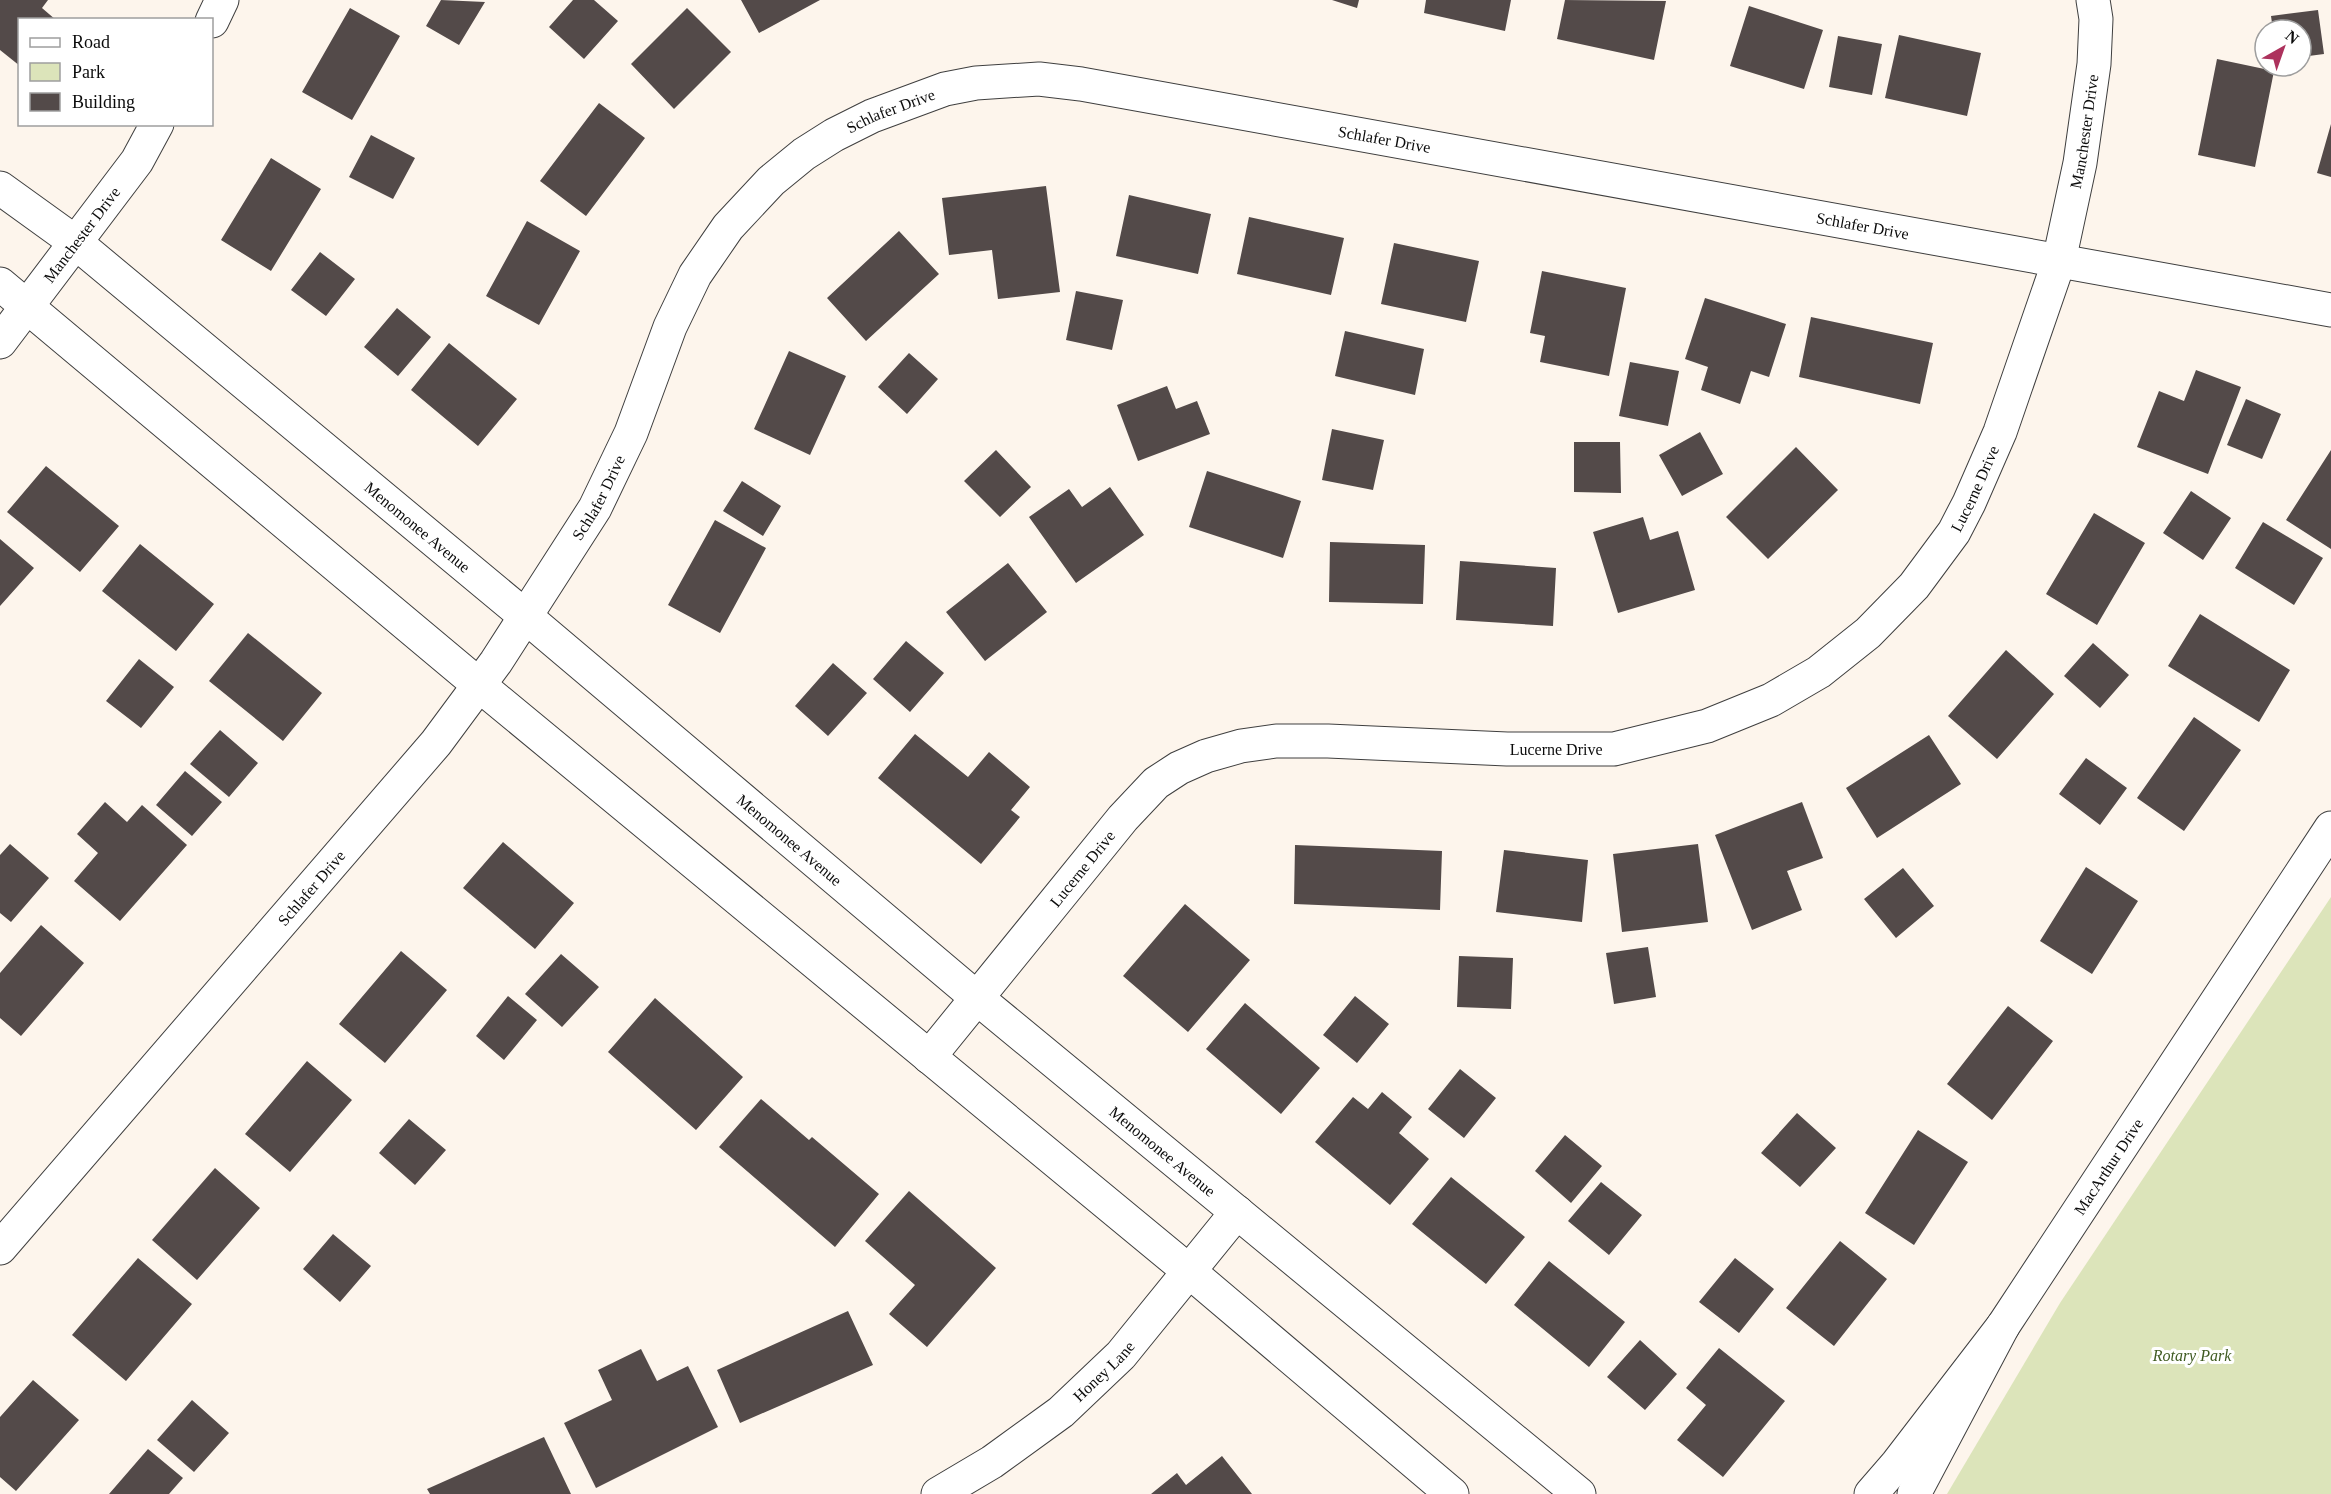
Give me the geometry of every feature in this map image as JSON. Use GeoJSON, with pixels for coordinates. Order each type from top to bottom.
{"type":"FeatureCollection","features":[{"type":"Feature","properties":{"kind":"street"},"geometry":{"type":"LineString","coordinates":[[213,19],[222,0]]}},
{"type":"Feature","properties":{"kind":"street","name":"Manchester Drive"},"geometry":{"type":"LineString","coordinates":[[2059,261],[2080,163],[2094,64],[2096,19],[2093,0]]}},
{"type":"Feature","properties":{"kind":"street","name":"Schlafer Drive"},"geometry":{"type":"LineString","coordinates":[[0,1248],[436,744],[479,685],[595,508],[631,433],[670,327],[695,274],[728,227],[771,181],[824,142],[872,116],[945,89],[976,83],[1039,79],[1081,84],[2331,310]]}},
{"type":"Feature","properties":{"kind":"street","name":"Manchester Drive"},"geometry":{"type":"LineString","coordinates":[[0,342],[136,161],[156,126]]}},
{"type":"Feature","properties":{"kind":"street","name":"Menomonee Avenue"},"geometry":{"type":"LineString","coordinates":[[0,188],[75,242],[525,616],[977,998],[1579,1494]]}},
{"type":"Feature","properties":{"kind":"street","name":"Lucerne Drive"},"geometry":{"type":"LineString","coordinates":[[929,1057],[1123,818],[1156,783],[1179,768],[1206,756],[1240,746],[1276,741],[1507,749],[1614,749],[1707,726],[1771,700],[1819,672],[1868,633],[1914,586],[1954,532],[2000,432],[2059,261]]}},
{"type":"Feature","properties":{"kind":"street"},"geometry":{"type":"LineString","coordinates":[[0,284],[479,685],[1190,1272],[1452,1494]]}},
{"type":"Feature","properties":{"kind":"street","name":"MacArthur Drive"},"geometry":{"type":"LineString","coordinates":[[1870,1494],[1897,1464],[2003,1326],[2331,828]]}},
{"type":"Feature","properties":{"kind":"street","name":"Honey Lane"},"geometry":{"type":"LineString","coordinates":[[938,1494],[992,1462],[1061,1412],[1121,1355],[1237,1212]]}},
{"type":"Feature","properties":{"kind":"street"},"geometry":{"type":"LineString","coordinates":[[1914,1494],[2003,1326]]}},
{"type":"Feature","properties":{"kind":"green space","name":"Rotary Park"},"geometry":{"type":"Polygon","coordinates":[[[2331,897],[2331,1494],[1947,1494],[2060,1303],[2331,897]]]}},
{"type":"Feature","properties":{"kind":"building"},"geometry":{"type":"Polygon","coordinates":[[[0,0],[48,0],[42,8],[54,18],[18,18],[18,64],[0,50],[0,0]]]}},
{"type":"Feature","properties":{"kind":"building"},"geometry":{"type":"Polygon","coordinates":[[[441,0],[485,2],[459,45],[426,26],[441,0]]]}},
{"type":"Feature","properties":{"kind":"building"},"geometry":{"type":"Polygon","coordinates":[[[573,0],[594,0],[618,21],[584,59],[549,27],[573,0]]]}},
{"type":"Feature","properties":{"kind":"building"},"geometry":{"type":"Polygon","coordinates":[[[741,0],[820,0],[759,33],[741,0]]]}},
{"type":"Feature","properties":{"kind":"building"},"geometry":{"type":"Polygon","coordinates":[[[1332,0],[1359,0],[1357,8],[1332,0]]]}},
{"type":"Feature","properties":{"kind":"building"},"geometry":{"type":"Polygon","coordinates":[[[1426,0],[1511,0],[1505,31],[1424,13],[1426,0]]]}},
{"type":"Feature","properties":{"kind":"building"},"geometry":{"type":"Polygon","coordinates":[[[1565,0],[1666,1],[1654,60],[1557,39],[1565,0]]]}},
{"type":"Feature","properties":{"kind":"building"},"geometry":{"type":"Polygon","coordinates":[[[1749,6],[1823,30],[1804,89],[1730,66],[1749,6]]]}},
{"type":"Feature","properties":{"kind":"building"},"geometry":{"type":"Polygon","coordinates":[[[350,8],[400,36],[352,120],[302,92],[350,8]]]}},
{"type":"Feature","properties":{"kind":"building"},"geometry":{"type":"Polygon","coordinates":[[[687,8],[731,52],[674,109],[631,64],[687,8]]]}},
{"type":"Feature","properties":{"kind":"building"},"geometry":{"type":"Polygon","coordinates":[[[2318,10],[2324,54],[2313,55],[2313,18],[2271,18],[2271,16],[2318,10]]]}},
{"type":"Feature","properties":{"kind":"building"},"geometry":{"type":"Polygon","coordinates":[[[1899,35],[1981,53],[1967,116],[1885,98],[1899,35]]]}},
{"type":"Feature","properties":{"kind":"building"},"geometry":{"type":"Polygon","coordinates":[[[1838,36],[1882,44],[1872,95],[1829,87],[1838,36]]]}},
{"type":"Feature","properties":{"kind":"building"},"geometry":{"type":"Polygon","coordinates":[[[2217,59],[2253,67],[2253,78],[2273,78],[2255,167],[2198,155],[2217,59]]]}},
{"type":"Feature","properties":{"kind":"building"},"geometry":{"type":"Polygon","coordinates":[[[599,103],[645,138],[586,216],[540,181],[599,103]]]}},
{"type":"Feature","properties":{"kind":"building"},"geometry":{"type":"Polygon","coordinates":[[[2331,124],[2331,177],[2317,173],[2331,124]]]}},
{"type":"Feature","properties":{"kind":"building"},"geometry":{"type":"Polygon","coordinates":[[[371,135],[415,158],[393,199],[349,177],[371,135]]]}},
{"type":"Feature","properties":{"kind":"building"},"geometry":{"type":"Polygon","coordinates":[[[271,158],[321,189],[271,271],[221,240],[271,158]]]}},
{"type":"Feature","properties":{"kind":"building"},"geometry":{"type":"Polygon","coordinates":[[[1046,186],[1060,292],[998,299],[992,250],[949,255],[942,198],[1046,186]]]}},
{"type":"Feature","properties":{"kind":"building"},"geometry":{"type":"Polygon","coordinates":[[[1129,195],[1211,214],[1198,274],[1116,256],[1129,195]]]}},
{"type":"Feature","properties":{"kind":"building"},"geometry":{"type":"Polygon","coordinates":[[[1249,217],[1344,238],[1331,295],[1237,274],[1249,217]]]}},
{"type":"Feature","properties":{"kind":"building"},"geometry":{"type":"Polygon","coordinates":[[[527,221],[580,251],[539,325],[486,296],[527,221]]]}},
{"type":"Feature","properties":{"kind":"building"},"geometry":{"type":"Polygon","coordinates":[[[899,231],[939,274],[866,341],[827,298],[899,231]]]}},
{"type":"Feature","properties":{"kind":"building"},"geometry":{"type":"Polygon","coordinates":[[[1394,243],[1479,261],[1466,322],[1381,304],[1394,243]]]}},
{"type":"Feature","properties":{"kind":"building"},"geometry":{"type":"Polygon","coordinates":[[[320,252],[355,279],[326,316],[291,290],[320,252]]]}},
{"type":"Feature","properties":{"kind":"building"},"geometry":{"type":"Polygon","coordinates":[[[1542,271],[1626,288],[1609,376],[1540,362],[1545,336],[1530,333],[1542,271]]]}},
{"type":"Feature","properties":{"kind":"building"},"geometry":{"type":"Polygon","coordinates":[[[1076,291],[1123,300],[1112,350],[1066,340],[1076,291]]]}},
{"type":"Feature","properties":{"kind":"building"},"geometry":{"type":"Polygon","coordinates":[[[1705,298],[1786,324],[1769,377],[1751,371],[1740,404],[1701,390],[1708,367],[1685,359],[1705,298]]]}},
{"type":"Feature","properties":{"kind":"building"},"geometry":{"type":"Polygon","coordinates":[[[397,308],[431,337],[398,376],[364,347],[397,308]]]}},
{"type":"Feature","properties":{"kind":"building"},"geometry":{"type":"Polygon","coordinates":[[[1811,317],[1933,343],[1920,404],[1799,377],[1811,317]]]}},
{"type":"Feature","properties":{"kind":"building"},"geometry":{"type":"Polygon","coordinates":[[[1345,331],[1424,349],[1415,395],[1335,376],[1345,331]]]}},
{"type":"Feature","properties":{"kind":"building"},"geometry":{"type":"Polygon","coordinates":[[[449,343],[517,399],[478,446],[411,390],[449,343]]]}},
{"type":"Feature","properties":{"kind":"building"},"geometry":{"type":"Polygon","coordinates":[[[789,351],[846,376],[810,455],[754,429],[789,351]]]}},
{"type":"Feature","properties":{"kind":"building"},"geometry":{"type":"Polygon","coordinates":[[[909,353],[938,379],[907,414],[878,387],[909,353]]]}},
{"type":"Feature","properties":{"kind":"building"},"geometry":{"type":"Polygon","coordinates":[[[1630,362],[1679,371],[1668,426],[1619,416],[1630,362]]]}},
{"type":"Feature","properties":{"kind":"building"},"geometry":{"type":"Polygon","coordinates":[[[2196,370],[2241,387],[2208,474],[2137,447],[2159,391],[2184,401],[2196,370]]]}},
{"type":"Feature","properties":{"kind":"building"},"geometry":{"type":"Polygon","coordinates":[[[1167,386],[1176,409],[1197,401],[1210,434],[1138,461],[1117,405],[1167,386]]]}},
{"type":"Feature","properties":{"kind":"building"},"geometry":{"type":"Polygon","coordinates":[[[2246,399],[2281,414],[2262,459],[2227,445],[2246,399]]]}},
{"type":"Feature","properties":{"kind":"building"},"geometry":{"type":"Polygon","coordinates":[[[1332,429],[1384,440],[1373,490],[1322,480],[1332,429]]]}},
{"type":"Feature","properties":{"kind":"building"},"geometry":{"type":"Polygon","coordinates":[[[1700,432],[1723,474],[1682,496],[1659,455],[1700,432]]]}},
{"type":"Feature","properties":{"kind":"building"},"geometry":{"type":"Polygon","coordinates":[[[1574,442],[1620,442],[1621,493],[1574,492],[1574,442]]]}},
{"type":"Feature","properties":{"kind":"building"},"geometry":{"type":"Polygon","coordinates":[[[1796,447],[1838,490],[1768,559],[1726,517],[1796,447]]]}},
{"type":"Feature","properties":{"kind":"building"},"geometry":{"type":"Polygon","coordinates":[[[996,450],[1031,487],[1000,517],[964,481],[996,450]]]}},
{"type":"Feature","properties":{"kind":"building"},"geometry":{"type":"Polygon","coordinates":[[[2331,450],[2331,549],[2286,520],[2331,450]]]}},
{"type":"Feature","properties":{"kind":"building"},"geometry":{"type":"Polygon","coordinates":[[[46,466],[119,526],[80,572],[7,512],[46,466]]]}},
{"type":"Feature","properties":{"kind":"building"},"geometry":{"type":"Polygon","coordinates":[[[1207,471],[1301,501],[1283,558],[1189,527],[1207,471]]]}},
{"type":"Feature","properties":{"kind":"building"},"geometry":{"type":"Polygon","coordinates":[[[742,481],[781,506],[763,536],[723,511],[742,481]]]}},
{"type":"Feature","properties":{"kind":"building"},"geometry":{"type":"Polygon","coordinates":[[[1110,487],[1144,535],[1076,583],[1029,517],[1069,489],[1082,507],[1110,487]]]}},
{"type":"Feature","properties":{"kind":"building"},"geometry":{"type":"Polygon","coordinates":[[[2191,491],[2231,518],[2203,560],[2163,533],[2191,491]]]}},
{"type":"Feature","properties":{"kind":"building"},"geometry":{"type":"Polygon","coordinates":[[[2094,513],[2145,543],[2097,625],[2046,594],[2094,513]]]}},
{"type":"Feature","properties":{"kind":"building"},"geometry":{"type":"Polygon","coordinates":[[[1643,517],[1650,540],[1678,531],[1695,590],[1618,613],[1593,532],[1643,517]]]}},
{"type":"Feature","properties":{"kind":"building"},"geometry":{"type":"Polygon","coordinates":[[[715,520],[766,548],[720,633],[668,605],[715,520]]]}},
{"type":"Feature","properties":{"kind":"building"},"geometry":{"type":"Polygon","coordinates":[[[2263,522],[2323,558],[2294,605],[2235,568],[2263,522]]]}},
{"type":"Feature","properties":{"kind":"building"},"geometry":{"type":"Polygon","coordinates":[[[0,539],[34,568],[0,606],[0,539]]]}},
{"type":"Feature","properties":{"kind":"building"},"geometry":{"type":"Polygon","coordinates":[[[1330,542],[1425,545],[1423,604],[1329,602],[1330,542]]]}},
{"type":"Feature","properties":{"kind":"building"},"geometry":{"type":"Polygon","coordinates":[[[140,544],[214,604],[176,651],[102,591],[140,544]]]}},
{"type":"Feature","properties":{"kind":"building"},"geometry":{"type":"Polygon","coordinates":[[[1460,561],[1556,568],[1553,626],[1456,620],[1460,561]]]}},
{"type":"Feature","properties":{"kind":"building"},"geometry":{"type":"Polygon","coordinates":[[[1008,563],[1047,612],[985,661],[946,612],[1008,563]]]}},
{"type":"Feature","properties":{"kind":"building"},"geometry":{"type":"Polygon","coordinates":[[[2200,614],[2290,670],[2259,722],[2168,666],[2200,614]]]}},
{"type":"Feature","properties":{"kind":"building"},"geometry":{"type":"Polygon","coordinates":[[[248,633],[322,693],[283,741],[209,681],[248,633]]]}},
{"type":"Feature","properties":{"kind":"building"},"geometry":{"type":"Polygon","coordinates":[[[906,641],[944,673],[910,712],[873,679],[906,641]]]}},
{"type":"Feature","properties":{"kind":"building"},"geometry":{"type":"Polygon","coordinates":[[[2093,643],[2129,675],[2100,708],[2064,676],[2093,643]]]}},
{"type":"Feature","properties":{"kind":"building"},"geometry":{"type":"Polygon","coordinates":[[[2006,650],[2054,694],[1997,759],[1948,716],[2006,650]]]}},
{"type":"Feature","properties":{"kind":"building"},"geometry":{"type":"Polygon","coordinates":[[[139,659],[174,687],[141,728],[106,701],[139,659]]]}},
{"type":"Feature","properties":{"kind":"building"},"geometry":{"type":"Polygon","coordinates":[[[833,663],[867,693],[828,736],[795,706],[833,663]]]}},
{"type":"Feature","properties":{"kind":"building"},"geometry":{"type":"Polygon","coordinates":[[[2194,717],[2241,750],[2184,831],[2137,798],[2194,717]]]}},
{"type":"Feature","properties":{"kind":"building"},"geometry":{"type":"Polygon","coordinates":[[[220,730],[258,763],[229,797],[190,764],[220,730]]]}},
{"type":"Feature","properties":{"kind":"building"},"geometry":{"type":"Polygon","coordinates":[[[915,734],[968,777],[989,752],[1030,787],[1011,810],[1020,817],[981,864],[878,778],[915,734]]]}},
{"type":"Feature","properties":{"kind":"building"},"geometry":{"type":"Polygon","coordinates":[[[1929,735],[1961,784],[1877,838],[1846,788],[1929,735]]]}},
{"type":"Feature","properties":{"kind":"building"},"geometry":{"type":"Polygon","coordinates":[[[2086,758],[2127,788],[2100,825],[2059,794],[2086,758]]]}},
{"type":"Feature","properties":{"kind":"building"},"geometry":{"type":"Polygon","coordinates":[[[185,771],[222,802],[192,836],[156,805],[185,771]]]}},
{"type":"Feature","properties":{"kind":"building"},"geometry":{"type":"Polygon","coordinates":[[[105,802],[127,822],[142,805],[187,845],[120,921],[74,881],[98,853],[77,834],[105,802]]]}},
{"type":"Feature","properties":{"kind":"building"},"geometry":{"type":"Polygon","coordinates":[[[1802,802],[1823,858],[1787,871],[1802,910],[1752,930],[1715,835],[1802,802]]]}},
{"type":"Feature","properties":{"kind":"building"},"geometry":{"type":"Polygon","coordinates":[[[503,842],[574,903],[535,949],[463,888],[503,842]]]}},
{"type":"Feature","properties":{"kind":"building"},"geometry":{"type":"Polygon","coordinates":[[[10,844],[49,878],[11,922],[0,913],[0,855],[10,844]]]}},
{"type":"Feature","properties":{"kind":"building"},"geometry":{"type":"Polygon","coordinates":[[[1698,844],[1708,922],[1622,932],[1613,854],[1698,844]]]}},
{"type":"Feature","properties":{"kind":"building"},"geometry":{"type":"Polygon","coordinates":[[[1295,845],[1442,851],[1440,910],[1294,904],[1295,845]]]}},
{"type":"Feature","properties":{"kind":"building"},"geometry":{"type":"Polygon","coordinates":[[[1504,850],[1588,860],[1582,922],[1496,912],[1504,850]]]}},
{"type":"Feature","properties":{"kind":"building"},"geometry":{"type":"Polygon","coordinates":[[[2086,867],[2138,901],[2092,974],[2040,941],[2086,867]]]}},
{"type":"Feature","properties":{"kind":"building"},"geometry":{"type":"Polygon","coordinates":[[[1903,868],[1934,906],[1896,938],[1864,899],[1903,868]]]}},
{"type":"Feature","properties":{"kind":"building"},"geometry":{"type":"Polygon","coordinates":[[[1185,904],[1250,960],[1188,1032],[1123,976],[1185,904]]]}},
{"type":"Feature","properties":{"kind":"building"},"geometry":{"type":"Polygon","coordinates":[[[41,925],[84,963],[21,1036],[0,1018],[0,973],[41,925]]]}},
{"type":"Feature","properties":{"kind":"building"},"geometry":{"type":"Polygon","coordinates":[[[1648,947],[1656,997],[1614,1004],[1606,953],[1648,947]]]}},
{"type":"Feature","properties":{"kind":"building"},"geometry":{"type":"Polygon","coordinates":[[[401,951],[447,990],[385,1063],[339,1024],[401,951]]]}},
{"type":"Feature","properties":{"kind":"building"},"geometry":{"type":"Polygon","coordinates":[[[561,954],[599,987],[562,1027],[525,994],[561,954]]]}},
{"type":"Feature","properties":{"kind":"building"},"geometry":{"type":"Polygon","coordinates":[[[1459,956],[1513,958],[1511,1009],[1457,1007],[1459,956]]]}},
{"type":"Feature","properties":{"kind":"building"},"geometry":{"type":"Polygon","coordinates":[[[508,996],[537,1020],[504,1060],[476,1036],[508,996]]]}},
{"type":"Feature","properties":{"kind":"building"},"geometry":{"type":"Polygon","coordinates":[[[1355,996],[1389,1024],[1357,1063],[1323,1035],[1355,996]]]}},
{"type":"Feature","properties":{"kind":"building"},"geometry":{"type":"Polygon","coordinates":[[[655,998],[743,1077],[696,1130],[608,1052],[655,998]]]}},
{"type":"Feature","properties":{"kind":"building"},"geometry":{"type":"Polygon","coordinates":[[[1245,1003],[1320,1068],[1281,1114],[1206,1049],[1245,1003]]]}},
{"type":"Feature","properties":{"kind":"building"},"geometry":{"type":"Polygon","coordinates":[[[2008,1006],[2053,1041],[1992,1120],[1947,1084],[2008,1006]]]}},
{"type":"Feature","properties":{"kind":"building"},"geometry":{"type":"Polygon","coordinates":[[[307,1061],[352,1100],[290,1172],[245,1134],[307,1061]]]}},
{"type":"Feature","properties":{"kind":"building"},"geometry":{"type":"Polygon","coordinates":[[[1460,1069],[1496,1098],[1464,1138],[1428,1109],[1460,1069]]]}},
{"type":"Feature","properties":{"kind":"building"},"geometry":{"type":"Polygon","coordinates":[[[1382,1092],[1412,1117],[1399,1133],[1429,1159],[1390,1205],[1315,1142],[1353,1097],[1368,1109],[1382,1092]]]}},
{"type":"Feature","properties":{"kind":"building"},"geometry":{"type":"Polygon","coordinates":[[[761,1099],[809,1140],[812,1137],[879,1194],[835,1247],[719,1147],[761,1099]]]}},
{"type":"Feature","properties":{"kind":"building"},"geometry":{"type":"Polygon","coordinates":[[[1797,1113],[1836,1148],[1800,1187],[1761,1153],[1797,1113]]]}},
{"type":"Feature","properties":{"kind":"building"},"geometry":{"type":"Polygon","coordinates":[[[409,1119],[446,1150],[415,1185],[379,1153],[409,1119]]]}},
{"type":"Feature","properties":{"kind":"building"},"geometry":{"type":"Polygon","coordinates":[[[1918,1130],[1968,1162],[1914,1245],[1865,1213],[1918,1130]]]}},
{"type":"Feature","properties":{"kind":"building"},"geometry":{"type":"Polygon","coordinates":[[[1565,1135],[1602,1166],[1571,1203],[1535,1171],[1565,1135]]]}},
{"type":"Feature","properties":{"kind":"building"},"geometry":{"type":"Polygon","coordinates":[[[215,1168],[260,1208],[197,1280],[152,1240],[215,1168]]]}},
{"type":"Feature","properties":{"kind":"building"},"geometry":{"type":"Polygon","coordinates":[[[1451,1177],[1525,1237],[1486,1284],[1412,1224],[1451,1177]]]}},
{"type":"Feature","properties":{"kind":"building"},"geometry":{"type":"Polygon","coordinates":[[[1601,1182],[1642,1215],[1609,1255],[1568,1221],[1601,1182]]]}},
{"type":"Feature","properties":{"kind":"building"},"geometry":{"type":"Polygon","coordinates":[[[909,1191],[996,1268],[927,1347],[889,1314],[915,1285],[865,1241],[909,1191]]]}},
{"type":"Feature","properties":{"kind":"building"},"geometry":{"type":"Polygon","coordinates":[[[333,1234],[371,1266],[340,1302],[303,1269],[333,1234]]]}},
{"type":"Feature","properties":{"kind":"building"},"geometry":{"type":"Polygon","coordinates":[[[1840,1241],[1887,1279],[1834,1346],[1786,1308],[1840,1241]]]}},
{"type":"Feature","properties":{"kind":"building"},"geometry":{"type":"Polygon","coordinates":[[[138,1258],[192,1304],[126,1381],[72,1335],[138,1258]]]}},
{"type":"Feature","properties":{"kind":"building"},"geometry":{"type":"Polygon","coordinates":[[[1735,1258],[1774,1289],[1739,1333],[1699,1302],[1735,1258]]]}},
{"type":"Feature","properties":{"kind":"building"},"geometry":{"type":"Polygon","coordinates":[[[1549,1261],[1625,1322],[1589,1367],[1514,1305],[1549,1261]]]}},
{"type":"Feature","properties":{"kind":"building"},"geometry":{"type":"Polygon","coordinates":[[[848,1311],[873,1365],[740,1423],[717,1370],[848,1311]]]}},
{"type":"Feature","properties":{"kind":"building"},"geometry":{"type":"Polygon","coordinates":[[[1640,1340],[1677,1374],[1645,1410],[1607,1377],[1640,1340]]]}},
{"type":"Feature","properties":{"kind":"building"},"geometry":{"type":"Polygon","coordinates":[[[1719,1348],[1785,1401],[1723,1477],[1677,1440],[1706,1405],[1686,1388],[1719,1348]]]}},
{"type":"Feature","properties":{"kind":"building"},"geometry":{"type":"Polygon","coordinates":[[[641,1349],[657,1381],[688,1366],[718,1427],[596,1488],[564,1423],[612,1400],[598,1370],[641,1349]]]}},
{"type":"Feature","properties":{"kind":"building"},"geometry":{"type":"Polygon","coordinates":[[[33,1380],[79,1420],[16,1491],[0,1477],[0,1417],[33,1380]]]}},
{"type":"Feature","properties":{"kind":"building"},"geometry":{"type":"Polygon","coordinates":[[[192,1400],[229,1433],[194,1472],[157,1440],[192,1400]]]}},
{"type":"Feature","properties":{"kind":"building"},"geometry":{"type":"Polygon","coordinates":[[[544,1437],[571,1494],[430,1494],[427,1489],[544,1437]]]}},
{"type":"Feature","properties":{"kind":"building"},"geometry":{"type":"Polygon","coordinates":[[[148,1449],[183,1478],[169,1494],[109,1494],[148,1449]]]}},
{"type":"Feature","properties":{"kind":"building"},"geometry":{"type":"Polygon","coordinates":[[[1222,1456],[1252,1494],[1151,1494],[1177,1473],[1186,1485],[1222,1456]]]}}]}
